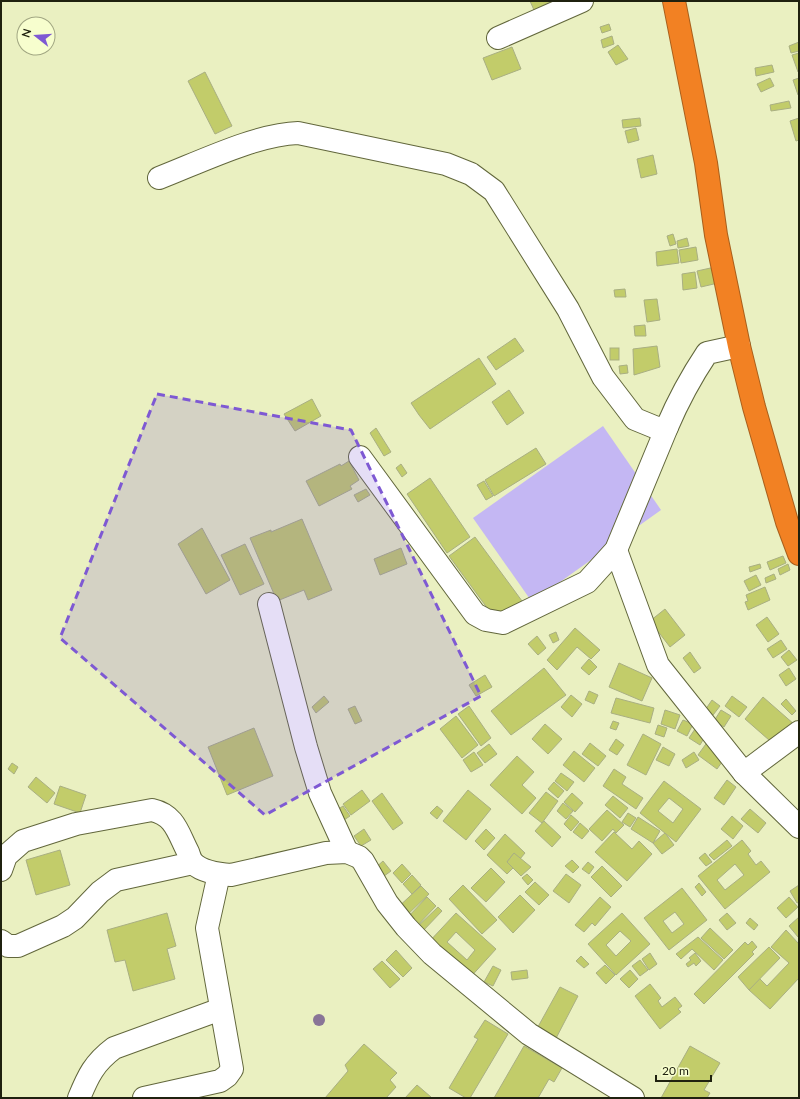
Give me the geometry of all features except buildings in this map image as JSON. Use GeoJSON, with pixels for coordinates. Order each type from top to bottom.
{"type":"FeatureCollection","features":[{"type":"Feature","properties":{"kind":"highway"},"geometry":{"type":"LineString","coordinates":[[674,1],[706,163],[716,235],[740,346],[754,407],[787,522],[799,554]]}},
{"type":"Feature","properties":{"kind":"street"},"geometry":{"type":"LineString","coordinates":[[498,38],[582,1]]}},
{"type":"Feature","properties":{"kind":"street"},"geometry":{"type":"LineString","coordinates":[[159,178],[244,146],[276,136],[298,133],[446,164],[471,174],[494,191],[568,309],[603,377],[635,419],[657,428],[667,427]]}},
{"type":"Feature","properties":{"kind":"street"},"geometry":{"type":"LineString","coordinates":[[360,457],[475,614],[486,620],[503,623],[587,582],[616,550],[667,427],[688,384],[707,353],[740,346]]}},
{"type":"Feature","properties":{"kind":"street"},"geometry":{"type":"LineString","coordinates":[[616,550],[658,665],[744,773],[799,827]]}},
{"type":"Feature","properties":{"kind":"street"},"geometry":{"type":"LineString","coordinates":[[269,604],[320,793],[347,852]]}},
{"type":"Feature","properties":{"kind":"street"},"geometry":{"type":"LineString","coordinates":[[744,773],[799,732]]}},
{"type":"Feature","properties":{"kind":"street"},"geometry":{"type":"LineString","coordinates":[[1,870],[6,856],[23,840],[76,824],[152,810],[163,812],[171,820],[193,863],[206,870],[219,874],[231,875],[326,853],[347,852],[354,854],[363,861],[387,904],[406,927],[432,954],[529,1034],[633,1098]]}},
{"type":"Feature","properties":{"kind":"street"},"geometry":{"type":"LineString","coordinates":[[1,941],[8,946],[18,946],[63,926],[75,918],[100,892],[116,880],[193,863]]}},
{"type":"Feature","properties":{"kind":"street"},"geometry":{"type":"LineString","coordinates":[[144,1098],[220,1081],[227,1076],[232,1069],[232,1062],[207,928],[219,874]]}},
{"type":"Feature","properties":{"kind":"street"},"geometry":{"type":"LineString","coordinates":[[79,1098],[88,1077],[100,1058],[114,1048],[221,1009]]}},
{"type":"Feature","properties":{"kind":"highlighted area"},"geometry":{"type":"Polygon","coordinates":[[[157,394],[351,430],[481,696],[265,815],[60,638],[157,394]]]}},
{"type":"Feature","properties":{"kind":"shaded area"},"geometry":{"type":"Polygon","coordinates":[[[603,426],[661,510],[532,602],[473,518],[603,426]]]}}]}
